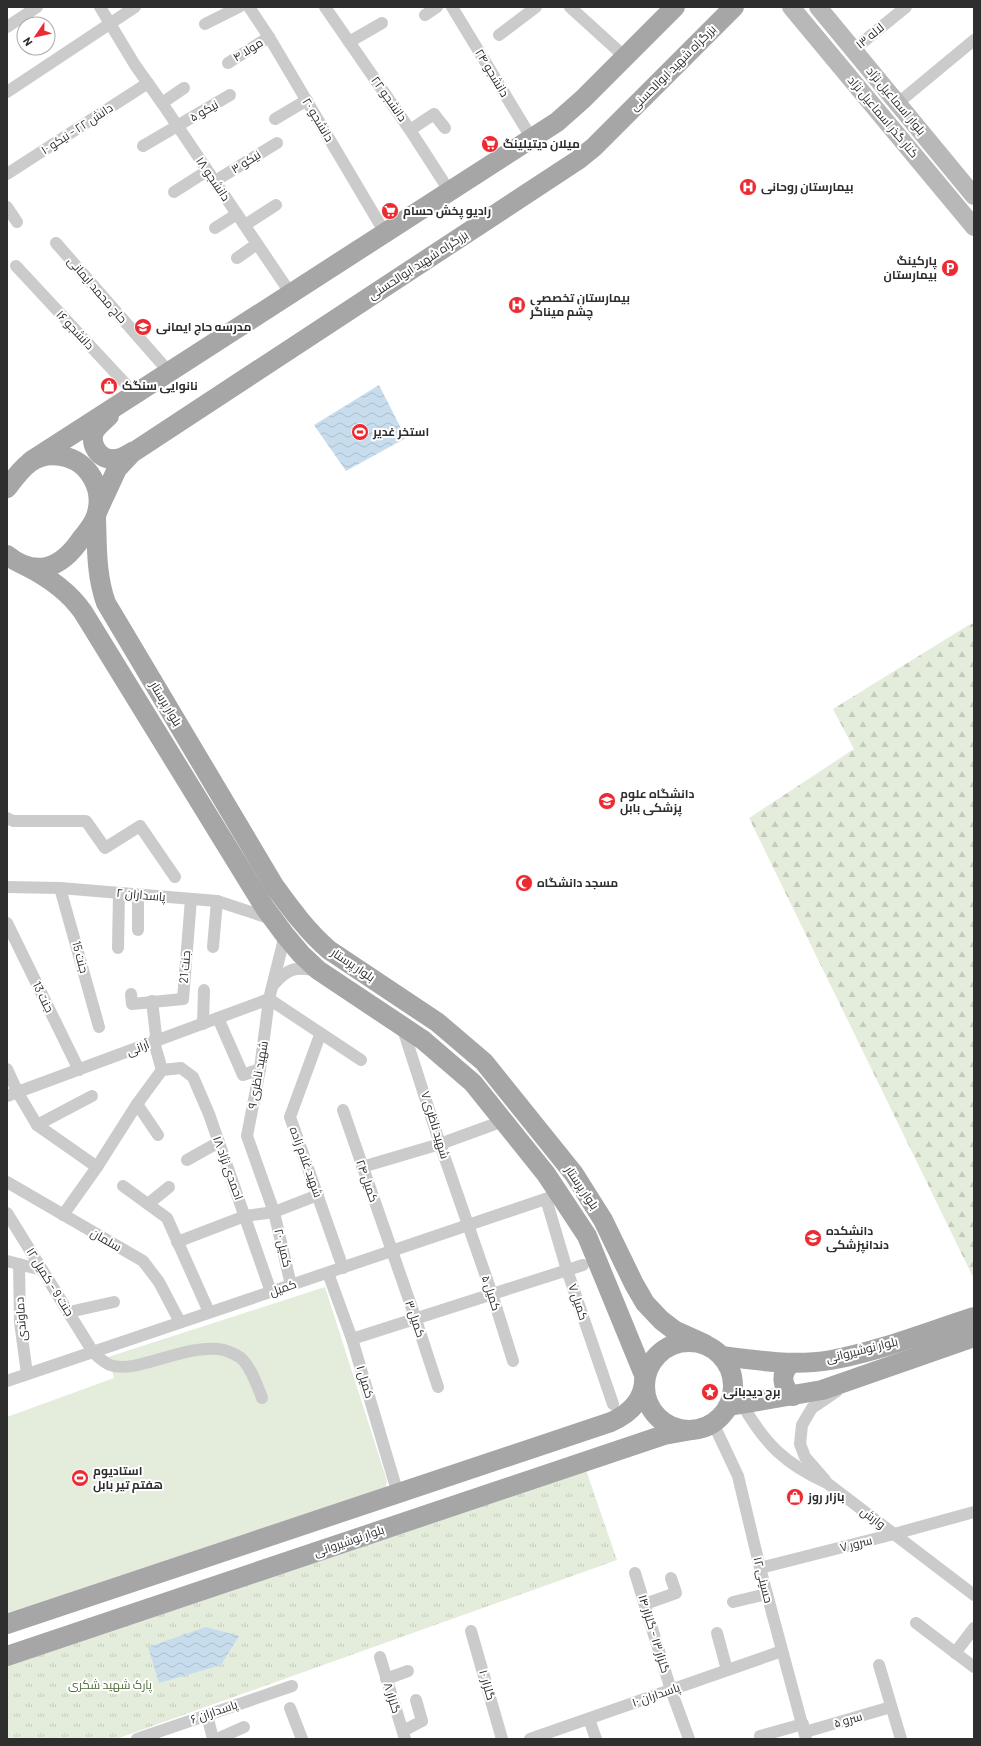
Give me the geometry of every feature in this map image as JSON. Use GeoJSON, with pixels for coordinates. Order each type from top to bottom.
{"type":"FeatureCollection","features":[{"type":"Feature","properties":{"kind":"main road"},"geometry":{"type":"LineString","coordinates":[[7,488],[19,468],[532,139],[568,113],[675,7]]}},
{"type":"Feature","properties":{"kind":"main road","name":"بزرگراه شهید ابوالحسنی"},"geometry":{"type":"LineString","coordinates":[[15,562],[48,567],[68,557],[96,514],[117,469],[139,448],[578,160],[594,147],[734,7]]}},
{"type":"Feature","properties":{"kind":"main road","name":"کنار گذر اسماعیل نژاد"},"geometry":{"type":"LineString","coordinates":[[791,7],[974,227]]}},
{"type":"Feature","properties":{"kind":"main road","name":"بلوار اسماعیل نژاد"},"geometry":{"type":"LineString","coordinates":[[818,7],[974,196]]}},
{"type":"Feature","properties":{"kind":"main road"},"geometry":{"type":"LineString","coordinates":[[135,394],[98,427],[95,432],[93,444],[99,454],[109,459],[122,458],[139,448]]}},
{"type":"Feature","properties":{"kind":"main road","name":"بلوار پرستار"},"geometry":{"type":"LineString","coordinates":[[19,468],[44,456],[58,455],[71,458],[83,466],[92,476],[97,489],[99,503],[96,514],[99,581],[106,603],[259,860],[289,906],[321,943],[329,950],[437,1022],[489,1067],[574,1174],[604,1220],[634,1284],[645,1303],[658,1317],[674,1330],[705,1344]]}},
{"type":"Feature","properties":{"kind":"main road","name":"بلوار پرستار"},"geometry":{"type":"LineString","coordinates":[[15,562],[40,573],[73,600],[84,612],[273,920],[301,954],[321,972],[430,1045],[468,1078],[546,1174],[553,1197],[588,1236],[644,1375],[644,1383]]}},
{"type":"Feature","properties":{"kind":"main road","name":"بلوار نوشیروانی"},"geometry":{"type":"LineString","coordinates":[[722,1356],[770,1363],[831,1360],[867,1351],[974,1317]]}},
{"type":"Feature","properties":{"kind":"main road","name":"بلوار نوشیروانی"},"geometry":{"type":"LineString","coordinates":[[736,1405],[822,1390],[974,1337]]}},
{"type":"Feature","properties":{"kind":"main road"},"geometry":{"type":"LineString","coordinates":[[7,1624],[616,1420],[626,1415],[636,1405],[648,1368],[662,1350],[668,1346],[690,1341],[705,1344],[722,1356],[733,1377],[733,1392],[736,1405],[707,1427],[684,1430],[670,1426],[658,1417],[646,1398],[644,1383]]}},
{"type":"Feature","properties":{"kind":"main road"},"geometry":{"type":"LineString","coordinates":[[791,1363],[783,1376],[787,1391],[793,1396]]}},
{"type":"Feature","properties":{"kind":"main road","name":"بلوار نوشیروانی"},"geometry":{"type":"LineString","coordinates":[[7,1656],[664,1435],[692,1430]]}},
{"type":"Feature","properties":{"kind":"street"},"geometry":{"type":"LineString","coordinates":[[7,27],[37,7]]}},
{"type":"Feature","properties":{"kind":"street","name":"دانشجو ۱۸"},"geometry":{"type":"LineString","coordinates":[[100,7],[135,65],[291,294]]}},
{"type":"Feature","properties":{"kind":"street"},"geometry":{"type":"LineString","coordinates":[[7,92],[135,7]]}},
{"type":"Feature","properties":{"kind":"street"},"geometry":{"type":"LineString","coordinates":[[205,24],[239,7]]}},
{"type":"Feature","properties":{"kind":"street","name":"دانشجو ۲۰"},"geometry":{"type":"LineString","coordinates":[[249,7],[307,100],[385,233]]}},
{"type":"Feature","properties":{"kind":"street","name":"دانشجو ۲۲"},"geometry":{"type":"LineString","coordinates":[[325,7],[410,130],[450,192]]}},
{"type":"Feature","properties":{"kind":"street"},"geometry":{"type":"LineString","coordinates":[[425,15],[437,7]]}},
{"type":"Feature","properties":{"kind":"street","name":"دانشجو ۲۴"},"geometry":{"type":"LineString","coordinates":[[452,7],[532,139]]}},
{"type":"Feature","properties":{"kind":"street"},"geometry":{"type":"LineString","coordinates":[[499,35],[536,7]]}},
{"type":"Feature","properties":{"kind":"street"},"geometry":{"type":"LineString","coordinates":[[570,7],[625,57]]}},
{"type":"Feature","properties":{"kind":"street","name":"لاله ۱۳"},"geometry":{"type":"LineString","coordinates":[[852,50],[906,7]]}},
{"type":"Feature","properties":{"kind":"street"},"geometry":{"type":"LineString","coordinates":[[349,42],[382,23]]}},
{"type":"Feature","properties":{"kind":"street","name":"مولا ۴"},"geometry":{"type":"LineString","coordinates":[[228,63],[269,37]]}},
{"type":"Feature","properties":{"kind":"street"},"geometry":{"type":"LineString","coordinates":[[898,103],[974,40]]}},
{"type":"Feature","properties":{"kind":"street","name":"دانش ۲۲ - نیکو ۱۰"},"geometry":{"type":"LineString","coordinates":[[7,174],[148,83]]}},
{"type":"Feature","properties":{"kind":"street"},"geometry":{"type":"LineString","coordinates":[[162,103],[184,88]]}},
{"type":"Feature","properties":{"kind":"street","name":"نیکو ۵"},"geometry":{"type":"LineString","coordinates":[[143,146],[230,95]]}},
{"type":"Feature","properties":{"kind":"street"},"geometry":{"type":"LineString","coordinates":[[275,119],[307,100]]}},
{"type":"Feature","properties":{"kind":"street"},"geometry":{"type":"LineString","coordinates":[[410,130],[434,114],[445,128]]}},
{"type":"Feature","properties":{"kind":"street","name":"نیکو ۳"},"geometry":{"type":"LineString","coordinates":[[215,181],[277,143]]}},
{"type":"Feature","properties":{"kind":"street"},"geometry":{"type":"LineString","coordinates":[[174,192],[207,171]]}},
{"type":"Feature","properties":{"kind":"street"},"geometry":{"type":"LineString","coordinates":[[245,226],[276,204]]}},
{"type":"Feature","properties":{"kind":"street"},"geometry":{"type":"LineString","coordinates":[[7,207],[17,222]]}},
{"type":"Feature","properties":{"kind":"street"},"geometry":{"type":"LineString","coordinates":[[215,228],[237,214]]}},
{"type":"Feature","properties":{"kind":"street","name":"حاج محمد ایمانی"},"geometry":{"type":"LineString","coordinates":[[56,243],[169,372]]}},
{"type":"Feature","properties":{"kind":"street"},"geometry":{"type":"LineString","coordinates":[[237,258],[257,244]]}},
{"type":"Feature","properties":{"kind":"street","name":"دانشجو ۱۶"},"geometry":{"type":"LineString","coordinates":[[16,266],[135,394]]}},
{"type":"Feature","properties":{"kind":"street"},"geometry":{"type":"LineString","coordinates":[[7,818],[13,821],[86,821],[105,848],[140,826],[175,877]]}},
{"type":"Feature","properties":{"kind":"street","name":"پاسداران ۲"},"geometry":{"type":"LineString","coordinates":[[7,886],[118,892],[216,902],[273,920]]}},
{"type":"Feature","properties":{"kind":"street","name":"جنت 15"},"geometry":{"type":"LineString","coordinates":[[60,888],[99,1027]]}},
{"type":"Feature","properties":{"kind":"street"},"geometry":{"type":"LineString","coordinates":[[118,892],[118,948]]}},
{"type":"Feature","properties":{"kind":"street"},"geometry":{"type":"LineString","coordinates":[[138,895],[138,930]]}},
{"type":"Feature","properties":{"kind":"street","name":"جنت 21"},"geometry":{"type":"LineString","coordinates":[[131,994],[132,1004],[183,999],[191,899]]}},
{"type":"Feature","properties":{"kind":"street"},"geometry":{"type":"LineString","coordinates":[[213,947],[216,902]]}},
{"type":"Feature","properties":{"kind":"street","name":"جنت 13"},"geometry":{"type":"LineString","coordinates":[[7,923],[80,1070]]}},
{"type":"Feature","properties":{"kind":"street","name":"شهید ناظری ۹"},"geometry":{"type":"LineString","coordinates":[[274,1212],[247,1136],[260,1069],[269,999],[285,935]]}},
{"type":"Feature","properties":{"kind":"street"},"geometry":{"type":"LineString","coordinates":[[273,985],[284,974],[292,970],[304,968],[321,972]]}},
{"type":"Feature","properties":{"kind":"street"},"geometry":{"type":"LineString","coordinates":[[203,1024],[204,990]]}},
{"type":"Feature","properties":{"kind":"street"},"geometry":{"type":"LineString","coordinates":[[269,999],[320,1035],[361,1060]]}},
{"type":"Feature","properties":{"kind":"street","name":"آرانی"},"geometry":{"type":"LineString","coordinates":[[13,1095],[269,999]]}},
{"type":"Feature","properties":{"kind":"street"},"geometry":{"type":"LineString","coordinates":[[63,1215],[98,1167],[137,1104],[162,1070],[154,1042],[156,1035],[152,1001]]}},
{"type":"Feature","properties":{"kind":"street"},"geometry":{"type":"LineString","coordinates":[[218,1018],[243,1075],[260,1069]]}},
{"type":"Feature","properties":{"kind":"street","name":"شهید ناظری ۷"},"geometry":{"type":"LineString","coordinates":[[401,1025],[468,1226]]}},
{"type":"Feature","properties":{"kind":"street","name":"شهید غلام زاده"},"geometry":{"type":"LineString","coordinates":[[320,1035],[290,1117],[343,1268]]}},
{"type":"Feature","properties":{"kind":"street","name":"احمدی نژاد ۱۸"},"geometry":{"type":"LineString","coordinates":[[162,1070],[182,1068],[193,1077],[219,1142],[271,1292]]}},
{"type":"Feature","properties":{"kind":"street"},"geometry":{"type":"LineString","coordinates":[[7,1069],[13,1095],[37,1125],[98,1167]]}},
{"type":"Feature","properties":{"kind":"street"},"geometry":{"type":"LineString","coordinates":[[37,1125],[92,1096]]}},
{"type":"Feature","properties":{"kind":"street"},"geometry":{"type":"LineString","coordinates":[[137,1104],[158,1136]]}},
{"type":"Feature","properties":{"kind":"street","name":"کمیل ۲۴"},"geometry":{"type":"LineString","coordinates":[[342,1110],[391,1251]]}},
{"type":"Feature","properties":{"kind":"street"},"geometry":{"type":"LineString","coordinates":[[362,1167],[440,1144],[503,1121]]}},
{"type":"Feature","properties":{"kind":"street"},"geometry":{"type":"LineString","coordinates":[[187,1160],[219,1142]]}},
{"type":"Feature","properties":{"kind":"street","name":"سلمان"},"geometry":{"type":"LineString","coordinates":[[7,1182],[143,1261],[159,1282],[180,1322]]}},
{"type":"Feature","properties":{"kind":"street"},"geometry":{"type":"LineString","coordinates":[[123,1186],[167,1218],[209,1312]]}},
{"type":"Feature","properties":{"kind":"street"},"geometry":{"type":"LineString","coordinates":[[148,1204],[169,1187]]}},
{"type":"Feature","properties":{"kind":"street"},"geometry":{"type":"LineString","coordinates":[[177,1242],[245,1216],[274,1212],[318,1195]]}},
{"type":"Feature","properties":{"kind":"street","name":"کمیل"},"geometry":{"type":"LineString","coordinates":[[7,1381],[553,1197]]}},
{"type":"Feature","properties":{"kind":"street","name":"کمیل ۷"},"geometry":{"type":"LineString","coordinates":[[553,1197],[567,1270],[613,1404]]}},
{"type":"Feature","properties":{"kind":"street","name":"کمیل ۲۰"},"geometry":{"type":"LineString","coordinates":[[274,1212],[291,1285]]}},
{"type":"Feature","properties":{"kind":"street","name":"جنت 9 - کمیل ۱۲"},"geometry":{"type":"LineString","coordinates":[[7,1213],[93,1352]]}},
{"type":"Feature","properties":{"kind":"street","name":"کمیل ۵"},"geometry":{"type":"LineString","coordinates":[[468,1226],[492,1294],[512,1361]]}},
{"type":"Feature","properties":{"kind":"street","name":"کمیل ۳"},"geometry":{"type":"LineString","coordinates":[[391,1251],[438,1387]]}},
{"type":"Feature","properties":{"kind":"street"},"geometry":{"type":"LineString","coordinates":[[13,1262],[42,1270]]}},
{"type":"Feature","properties":{"kind":"street","name":"دماوندی"},"geometry":{"type":"LineString","coordinates":[[13,1262],[27,1374]]}},
{"type":"Feature","properties":{"kind":"street"},"geometry":{"type":"LineString","coordinates":[[352,1339],[415,1317],[583,1265]]}},
{"type":"Feature","properties":{"kind":"street","name":"کمیل ۱"},"geometry":{"type":"LineString","coordinates":[[328,1273],[352,1339],[398,1494]]}},
{"type":"Feature","properties":{"kind":"street"},"geometry":{"type":"LineString","coordinates":[[69,1312],[114,1302]]}},
{"type":"Feature","properties":{"kind":"street"},"geometry":{"type":"LineString","coordinates":[[93,1352],[110,1365],[121,1366],[136,1365],[187,1351],[213,1348],[226,1351],[238,1355],[243,1360],[255,1381],[262,1398]]}},
{"type":"Feature","properties":{"kind":"street"},"geometry":{"type":"LineString","coordinates":[[827,1483],[805,1457],[800,1444],[802,1425],[812,1408],[855,1379]]}},
{"type":"Feature","properties":{"kind":"street","name":"وارش"},"geometry":{"type":"LineString","coordinates":[[736,1405],[753,1423],[767,1442],[785,1459],[805,1473],[827,1483],[974,1595]]}},
{"type":"Feature","properties":{"kind":"street","name":"حسینی ۱۲"},"geometry":{"type":"LineString","coordinates":[[713,1423],[738,1476],[760,1568],[804,1732]]}},
{"type":"Feature","properties":{"kind":"street","name":"سرور ۷"},"geometry":{"type":"LineString","coordinates":[[760,1568],[974,1512]]}},
{"type":"Feature","properties":{"kind":"street","name":"گلزار ۱۳ - گلزار ۱۴"},"geometry":{"type":"LineString","coordinates":[[635,1573],[671,1690],[689,1739]]}},
{"type":"Feature","properties":{"kind":"street"},"geometry":{"type":"LineString","coordinates":[[644,1604],[676,1593],[671,1578]]}},
{"type":"Feature","properties":{"kind":"street"},"geometry":{"type":"LineString","coordinates":[[733,1602],[767,1594]]}},
{"type":"Feature","properties":{"kind":"street"},"geometry":{"type":"LineString","coordinates":[[916,1623],[974,1667]]}},
{"type":"Feature","properties":{"kind":"street"},"geometry":{"type":"LineString","coordinates":[[955,1653],[974,1628]]}},
{"type":"Feature","properties":{"kind":"street","name":"گلزار ۱۰"},"geometry":{"type":"LineString","coordinates":[[471,1631],[502,1739]]}},
{"type":"Feature","properties":{"kind":"street"},"geometry":{"type":"LineString","coordinates":[[717,1633],[727,1670]]}},
{"type":"Feature","properties":{"kind":"street","name":"پاسداران ١٠"},"geometry":{"type":"LineString","coordinates":[[530,1739],[782,1650]]}},
{"type":"Feature","properties":{"kind":"street","name":"گلزار ۸"},"geometry":{"type":"LineString","coordinates":[[380,1657],[404,1735]]}},
{"type":"Feature","properties":{"kind":"street"},"geometry":{"type":"LineString","coordinates":[[879,1665],[901,1739]]}},
{"type":"Feature","properties":{"kind":"street"},"geometry":{"type":"LineString","coordinates":[[386,1678],[408,1670]]}},
{"type":"Feature","properties":{"kind":"street","name":"پاسداران ۶"},"geometry":{"type":"LineString","coordinates":[[143,1738],[292,1686]]}},
{"type":"Feature","properties":{"kind":"street"},"geometry":{"type":"LineString","coordinates":[[404,1735],[422,1721],[416,1700]]}},
{"type":"Feature","properties":{"kind":"street","name":"سرو ۵"},"geometry":{"type":"LineString","coordinates":[[760,1736],[804,1732],[891,1707]]}},
{"type":"Feature","properties":{"kind":"street"},"geometry":{"type":"LineString","coordinates":[[290,1708],[302,1739]]}},
{"type":"Feature","properties":{"kind":"street"},"geometry":{"type":"LineString","coordinates":[[206,1715],[214,1739]]}},
{"type":"Feature","properties":{"kind":"street"},"geometry":{"type":"LineString","coordinates":[[589,1718],[594,1738]]}},
{"type":"Feature","properties":{"kind":"street"},"geometry":{"type":"LineString","coordinates":[[217,1739],[244,1727]]}},
{"type":"Feature","properties":{"kind":"green space"},"geometry":{"type":"Polygon","coordinates":[[[974,623],[973,1277],[749,818],[854,749],[833,709],[974,623]]]}},
{"type":"Feature","properties":{"kind":"green space"},"geometry":{"type":"Polygon","coordinates":[[[325,1287],[387,1481],[385,1490],[7,1617],[7,1417],[114,1378],[108,1357],[325,1287]]]}},
{"type":"Feature","properties":{"kind":"green space","name":"پارک شهید شکری"},"geometry":{"type":"Polygon","coordinates":[[[586,1470],[617,1560],[116,1739],[7,1739],[7,1664],[586,1470]]]}},
{"type":"Feature","properties":{"kind":"water","name":"استخر غدیر"},"geometry":{"type":"Polygon","coordinates":[[[379,385],[406,438],[346,471],[314,425],[379,385]]]}},
{"type":"Feature","properties":{"kind":"water"},"geometry":{"type":"Polygon","coordinates":[[[206,1627],[239,1636],[221,1665],[159,1683],[148,1647],[206,1627]]]}},
{"type":"Feature","properties":{"kind":"place","name":"میلان دیتیلینگ"},"geometry":{"type":"Point","coordinates":[490,144]}},
{"type":"Feature","properties":{"kind":"place","name":"بیمارستان روحانی"},"geometry":{"type":"Point","coordinates":[748,187]}},
{"type":"Feature","properties":{"kind":"place","name":"رادیو پخش حسام"},"geometry":{"type":"Point","coordinates":[390,211]}},
{"type":"Feature","properties":{"kind":"place","name":"پارکینگ بیمارستان"},"geometry":{"type":"Point","coordinates":[950,268]}},
{"type":"Feature","properties":{"kind":"place","name":"بیمارستان تخصصی چشم میناگر"},"geometry":{"type":"Point","coordinates":[517,305]}},
{"type":"Feature","properties":{"kind":"place","name":"مدرسه حاج ایمانی"},"geometry":{"type":"Point","coordinates":[143,327]}},
{"type":"Feature","properties":{"kind":"place","name":"نانوایی سنگک"},"geometry":{"type":"Point","coordinates":[109,386]}},
{"type":"Feature","properties":{"kind":"place","name":"استخر غدیر"},"geometry":{"type":"Point","coordinates":[360,432]}},
{"type":"Feature","properties":{"kind":"place","name":"دانشگاه علوم پزشکی بابل"},"geometry":{"type":"Point","coordinates":[607,801]}},
{"type":"Feature","properties":{"kind":"place","name":"مسجد دانشگاه"},"geometry":{"type":"Point","coordinates":[524,883]}},
{"type":"Feature","properties":{"kind":"place","name":"دانشکده دندانپزشکی"},"geometry":{"type":"Point","coordinates":[813,1238]}},
{"type":"Feature","properties":{"kind":"place","name":"برج دیدبانی"},"geometry":{"type":"Point","coordinates":[710,1392]}},
{"type":"Feature","properties":{"kind":"place","name":"استادیوم هفتم تیر بابل"},"geometry":{"type":"Point","coordinates":[80,1478]}},
{"type":"Feature","properties":{"kind":"place","name":"بازار روز"},"geometry":{"type":"Point","coordinates":[795,1497]}}]}
